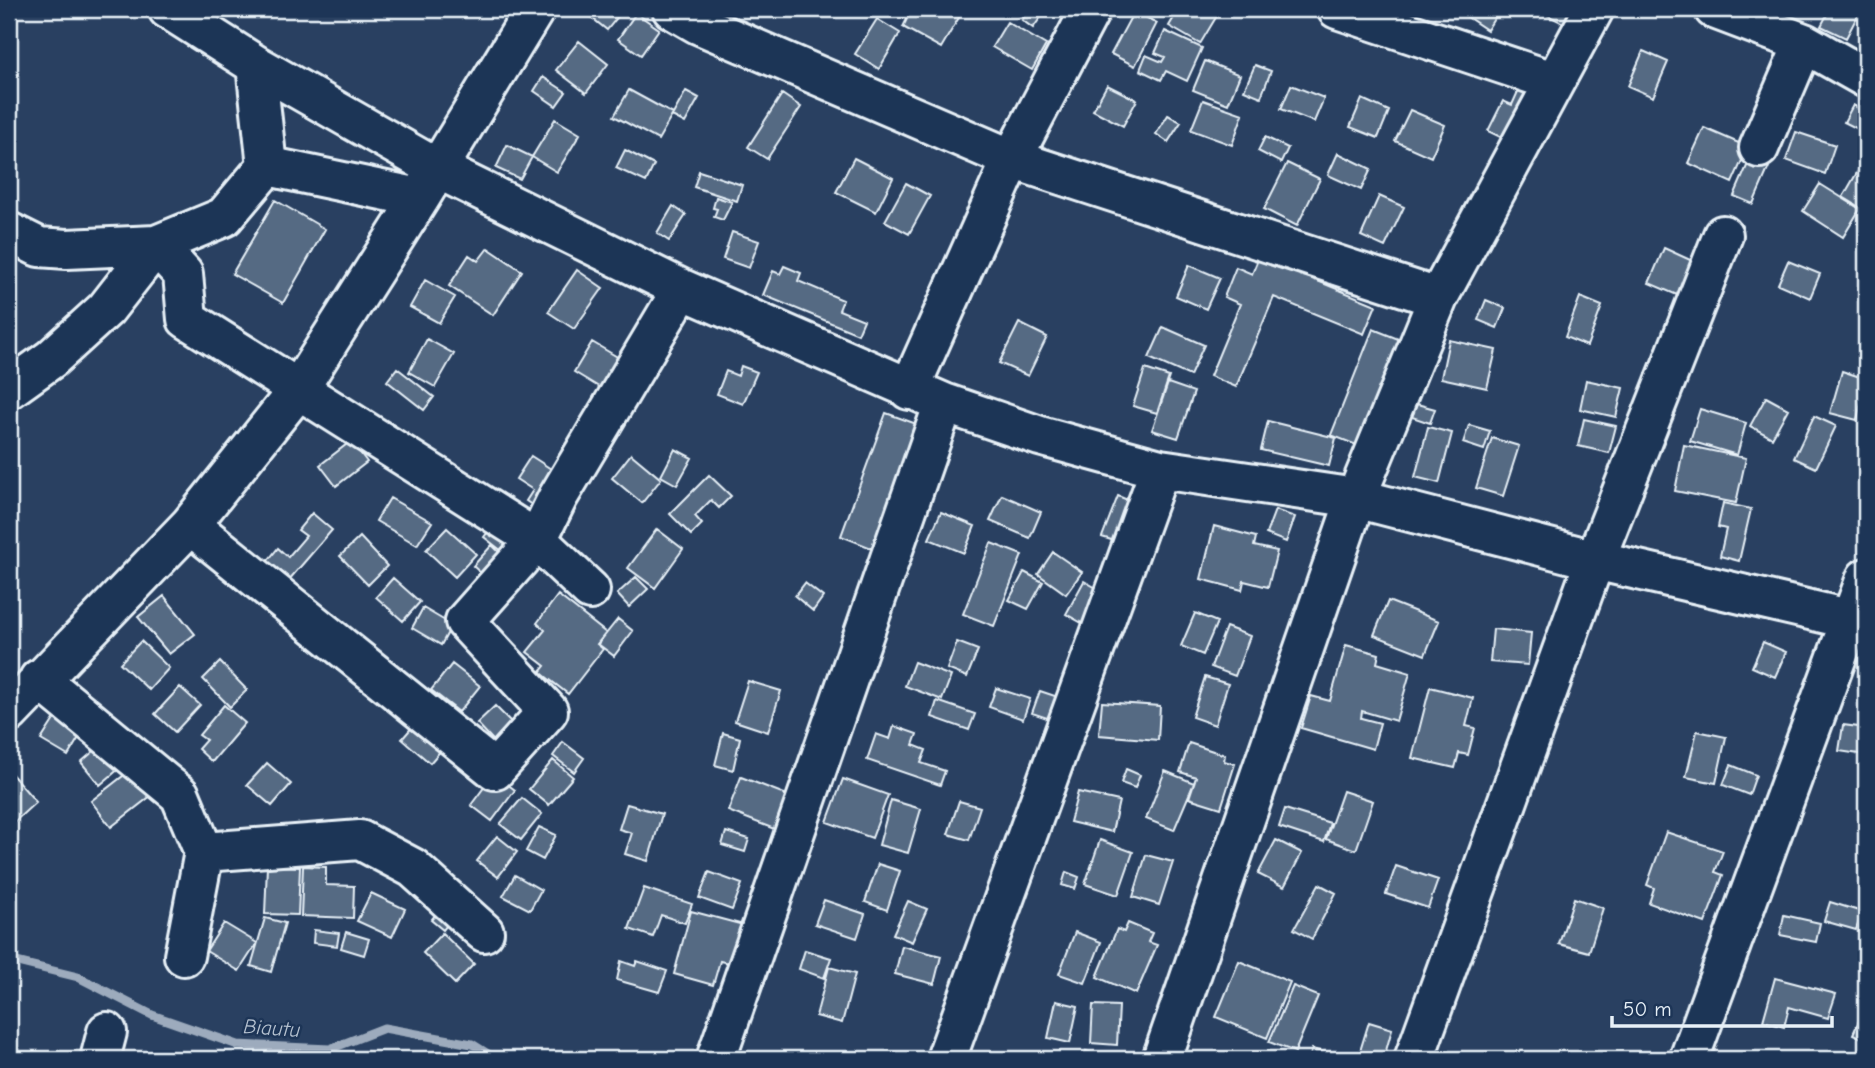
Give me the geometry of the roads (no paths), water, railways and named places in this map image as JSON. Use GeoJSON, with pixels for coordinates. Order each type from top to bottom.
{"type":"FeatureCollection","features":[{"type":"Feature","properties":{"kind":"street"},"geometry":{"type":"LineString","coordinates":[[168,9],[256,65],[429,184],[682,289],[944,403],[1040,436],[1160,469],[1356,498],[1595,560],[1858,621]]}},
{"type":"Feature","properties":{"kind":"street"},"geometry":{"type":"LineString","coordinates":[[9,713],[190,525],[298,390],[429,184],[534,9]]}},
{"type":"Feature","properties":{"kind":"street"},"geometry":{"type":"LineString","coordinates":[[672,9],[698,24],[1012,159],[1438,298]]}},
{"type":"Feature","properties":{"kind":"street"},"geometry":{"type":"LineString","coordinates":[[909,390],[1012,159],[1091,9]]}},
{"type":"Feature","properties":{"kind":"street"},"geometry":{"type":"LineString","coordinates":[[1337,9],[1553,81]]}},
{"type":"Feature","properties":{"kind":"street"},"geometry":{"type":"LineString","coordinates":[[1162,1059],[1356,498],[1438,298],[1594,9]]}},
{"type":"Feature","properties":{"kind":"street"},"geometry":{"type":"LineString","coordinates":[[1714,9],[1804,43],[1866,78]]}},
{"type":"Feature","properties":{"kind":"street"},"geometry":{"type":"LineString","coordinates":[[1759,148],[1804,43]]}},
{"type":"Feature","properties":{"kind":"street"},"geometry":{"type":"LineString","coordinates":[[13,241],[39,247],[68,249],[156,245],[224,217],[267,166],[256,65]]}},
{"type":"Feature","properties":{"kind":"street"},"geometry":{"type":"LineString","coordinates":[[267,166],[429,184]]}},
{"type":"Feature","properties":{"kind":"street"},"geometry":{"type":"LineString","coordinates":[[1414,1059],[1595,560],[1723,235]]}},
{"type":"Feature","properties":{"kind":"street"},"geometry":{"type":"LineString","coordinates":[[9,389],[51,359],[106,309],[156,245]]}},
{"type":"Feature","properties":{"kind":"street"},"geometry":{"type":"LineString","coordinates":[[156,245],[183,274],[187,319],[537,540],[590,590]]}},
{"type":"Feature","properties":{"kind":"street"},"geometry":{"type":"LineString","coordinates":[[190,525],[495,770],[548,711],[465,621],[537,540],[558,497],[682,289]]}},
{"type":"Feature","properties":{"kind":"street"},"geometry":{"type":"LineString","coordinates":[[716,1059],[778,888],[853,658],[944,403]]}},
{"type":"Feature","properties":{"kind":"street"},"geometry":{"type":"LineString","coordinates":[[946,1059],[1160,469]]}},
{"type":"Feature","properties":{"kind":"street"},"geometry":{"type":"LineString","coordinates":[[1689,1059],[1858,621],[1866,578]]}},
{"type":"Feature","properties":{"kind":"street"},"geometry":{"type":"LineString","coordinates":[[39,679],[180,794],[204,852],[184,956]]}},
{"type":"Feature","properties":{"kind":"street"},"geometry":{"type":"LineString","coordinates":[[204,852],[360,841],[413,868],[484,932]]}},
{"type":"Feature","properties":{"kind":"waterway","name":"Biautu"},"geometry":{"type":"LineString","coordinates":[[9,960],[78,977],[152,1015],[238,1045],[330,1049],[384,1028],[472,1044],[496,1059]]}}]}
